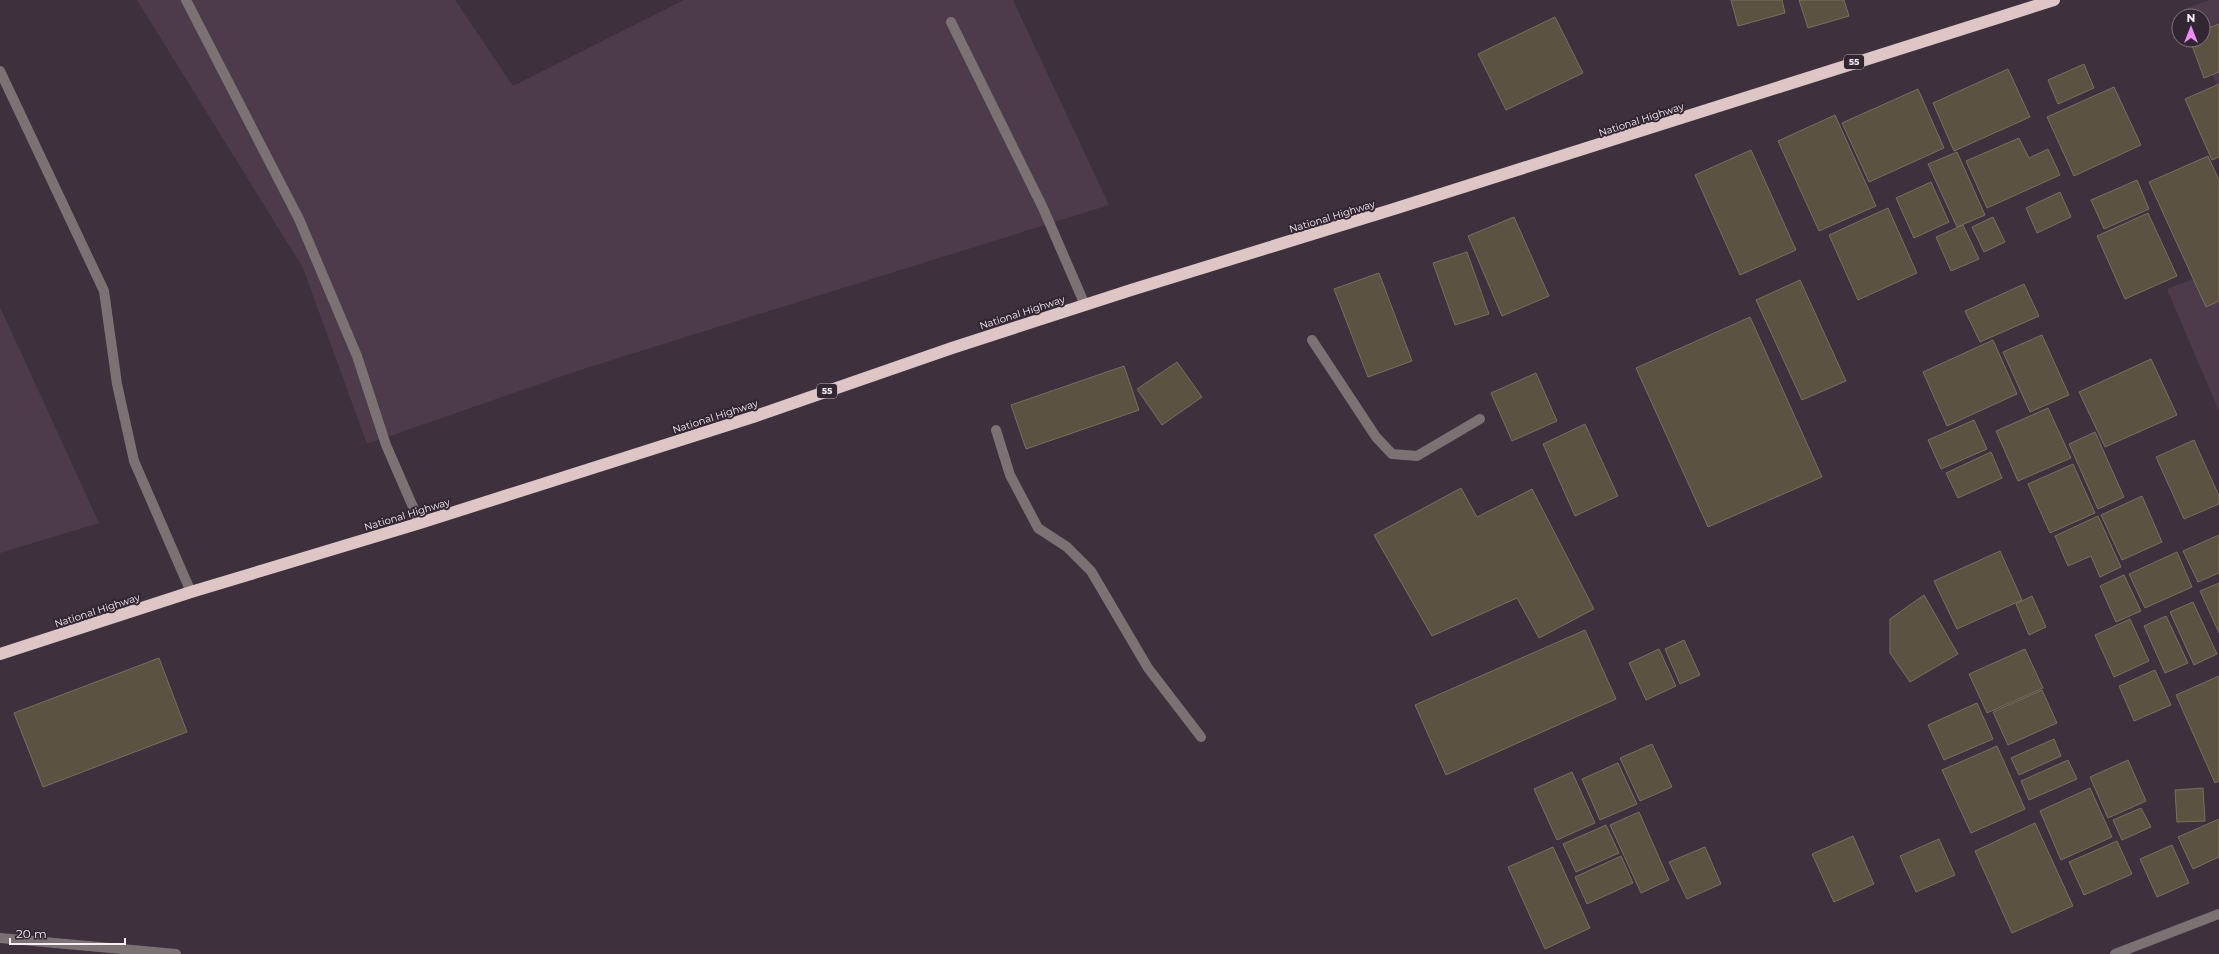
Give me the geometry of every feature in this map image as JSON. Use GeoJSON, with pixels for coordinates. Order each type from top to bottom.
{"type":"FeatureCollection","features":[{"type":"Feature","properties":{"kind":"highway","name":"National Highway"},"geometry":{"type":"LineString","coordinates":[[0,654],[191,592],[420,522],[746,419],[1085,305],[1655,128],[1905,46],[2054,0]]}},
{"type":"Feature","properties":{"kind":"street"},"geometry":{"type":"LineString","coordinates":[[186,0],[299,219],[357,356],[386,445],[420,522]]}},
{"type":"Feature","properties":{"kind":"street"},"geometry":{"type":"LineString","coordinates":[[951,22],[1043,208],[1085,305]]}},
{"type":"Feature","properties":{"kind":"street"},"geometry":{"type":"LineString","coordinates":[[0,71],[104,291],[117,384],[134,461],[191,592]]}},
{"type":"Feature","properties":{"kind":"street"},"geometry":{"type":"LineString","coordinates":[[1312,340],[1376,437],[1392,454],[1417,456],[1480,419]]}},
{"type":"Feature","properties":{"kind":"street"},"geometry":{"type":"LineString","coordinates":[[996,430],[1010,475],[1038,528],[1067,547],[1092,571],[1148,668],[1201,737]]}},
{"type":"Feature","properties":{"kind":"street"},"geometry":{"type":"LineString","coordinates":[[2115,954],[2219,914]]}},
{"type":"Feature","properties":{"kind":"street"},"geometry":{"type":"LineString","coordinates":[[0,938],[176,954]]}},
{"type":"Feature","properties":{"kind":"shaded area"},"geometry":{"type":"Polygon","coordinates":[[[137,0],[455,0],[513,86],[684,0],[1013,0],[1109,205],[580,370],[367,444],[303,268],[137,0]]]}},
{"type":"Feature","properties":{"kind":"shaded area"},"geometry":{"type":"Polygon","coordinates":[[[2210,0],[2219,0],[2219,90],[2201,48],[2211,48],[2211,8],[2187,8],[2210,0]]]}},
{"type":"Feature","properties":{"kind":"shaded area"},"geometry":{"type":"Polygon","coordinates":[[[2219,269],[2219,411],[2167,289],[2219,269]]]}},
{"type":"Feature","properties":{"kind":"shaded area"},"geometry":{"type":"Polygon","coordinates":[[[0,307],[99,523],[0,553],[0,307]]]}},
{"type":"Feature","properties":{"kind":"building"},"geometry":{"type":"Polygon","coordinates":[[[1731,0],[1782,0],[1785,13],[1738,26],[1731,0]]]}},
{"type":"Feature","properties":{"kind":"building"},"geometry":{"type":"Polygon","coordinates":[[[1799,0],[1844,0],[1849,16],[1808,28],[1799,0]]]}},
{"type":"Feature","properties":{"kind":"building"},"geometry":{"type":"Polygon","coordinates":[[[1555,17],[1583,73],[1506,110],[1478,54],[1555,17]]]}},
{"type":"Feature","properties":{"kind":"building"},"geometry":{"type":"Polygon","coordinates":[[[2219,24],[2219,72],[2204,78],[2193,48],[2211,48],[2211,27],[2219,24]]]}},
{"type":"Feature","properties":{"kind":"building"},"geometry":{"type":"Polygon","coordinates":[[[2084,64],[2094,88],[2058,104],[2048,80],[2084,64]]]}},
{"type":"Feature","properties":{"kind":"building"},"geometry":{"type":"Polygon","coordinates":[[[2008,69],[2030,117],[1954,151],[1933,103],[2008,69]]]}},
{"type":"Feature","properties":{"kind":"building"},"geometry":{"type":"Polygon","coordinates":[[[2219,84],[2219,157],[2212,160],[2185,99],[2219,84]]]}},
{"type":"Feature","properties":{"kind":"building"},"geometry":{"type":"Polygon","coordinates":[[[2114,87],[2141,145],[2074,176],[2047,117],[2114,87]]]}},
{"type":"Feature","properties":{"kind":"building"},"geometry":{"type":"Polygon","coordinates":[[[1918,89],[1944,148],[1869,182],[1842,123],[1918,89]]]}},
{"type":"Feature","properties":{"kind":"building"},"geometry":{"type":"Polygon","coordinates":[[[1835,115],[1876,206],[1819,231],[1778,141],[1835,115]]]}},
{"type":"Feature","properties":{"kind":"building"},"geometry":{"type":"Polygon","coordinates":[[[2019,138],[2029,158],[2048,149],[2060,175],[1987,208],[1966,161],[2019,138]]]}},
{"type":"Feature","properties":{"kind":"building"},"geometry":{"type":"Polygon","coordinates":[[[1751,150],[1796,250],[1740,275],[1695,175],[1751,150]]]}},
{"type":"Feature","properties":{"kind":"building"},"geometry":{"type":"Polygon","coordinates":[[[1957,152],[1985,215],[1957,227],[1928,164],[1957,152]]]}},
{"type":"Feature","properties":{"kind":"building"},"geometry":{"type":"Polygon","coordinates":[[[2208,156],[2219,180],[2219,301],[2206,307],[2149,182],[2208,156]]]}},
{"type":"Feature","properties":{"kind":"building"},"geometry":{"type":"Polygon","coordinates":[[[2137,180],[2149,209],[2104,229],[2091,200],[2137,180]]]}},
{"type":"Feature","properties":{"kind":"building"},"geometry":{"type":"Polygon","coordinates":[[[1931,182],[1949,222],[1914,238],[1896,198],[1931,182]]]}},
{"type":"Feature","properties":{"kind":"building"},"geometry":{"type":"Polygon","coordinates":[[[2060,192],[2071,217],[2037,233],[2026,208],[2060,192]]]}},
{"type":"Feature","properties":{"kind":"building"},"geometry":{"type":"Polygon","coordinates":[[[1888,208],[1917,273],[1858,300],[1829,235],[1888,208]]]}},
{"type":"Feature","properties":{"kind":"building"},"geometry":{"type":"Polygon","coordinates":[[[2148,213],[2177,276],[2125,299],[2097,236],[2148,213]]]}},
{"type":"Feature","properties":{"kind":"building"},"geometry":{"type":"Polygon","coordinates":[[[1514,217],[1549,296],[1502,316],[1468,236],[1514,217]]]}},
{"type":"Feature","properties":{"kind":"building"},"geometry":{"type":"Polygon","coordinates":[[[1993,217],[2005,242],[1984,252],[1972,227],[1993,217]]]}},
{"type":"Feature","properties":{"kind":"building"},"geometry":{"type":"Polygon","coordinates":[[[1963,225],[1979,259],[1951,271],[1936,237],[1963,225]]]}},
{"type":"Feature","properties":{"kind":"building"},"geometry":{"type":"Polygon","coordinates":[[[1467,252],[1489,314],[1455,325],[1433,263],[1467,252]]]}},
{"type":"Feature","properties":{"kind":"building"},"geometry":{"type":"Polygon","coordinates":[[[1379,273],[1412,361],[1368,377],[1334,289],[1379,273]]]}},
{"type":"Feature","properties":{"kind":"building"},"geometry":{"type":"Polygon","coordinates":[[[1800,280],[1846,381],[1802,400],[1756,300],[1800,280]]]}},
{"type":"Feature","properties":{"kind":"building"},"geometry":{"type":"Polygon","coordinates":[[[2024,284],[2039,316],[1980,342],[1965,311],[2024,284]]]}},
{"type":"Feature","properties":{"kind":"building"},"geometry":{"type":"Polygon","coordinates":[[[1750,317],[1822,477],[1708,527],[1636,368],[1750,317]]]}},
{"type":"Feature","properties":{"kind":"building"},"geometry":{"type":"Polygon","coordinates":[[[2042,335],[2069,395],[2030,412],[2003,352],[2042,335]]]}},
{"type":"Feature","properties":{"kind":"building"},"geometry":{"type":"Polygon","coordinates":[[[1993,340],[2017,394],[1947,426],[1923,372],[1993,340]]]}},
{"type":"Feature","properties":{"kind":"building"},"geometry":{"type":"Polygon","coordinates":[[[2151,359],[2177,415],[2105,447],[2079,392],[2151,359]]]}},
{"type":"Feature","properties":{"kind":"building"},"geometry":{"type":"Polygon","coordinates":[[[1177,362],[1202,397],[1162,425],[1137,389],[1177,362]]]}},
{"type":"Feature","properties":{"kind":"building"},"geometry":{"type":"Polygon","coordinates":[[[1124,366],[1139,410],[1026,449],[1011,405],[1124,366]]]}},
{"type":"Feature","properties":{"kind":"building"},"geometry":{"type":"Polygon","coordinates":[[[1536,373],[1557,421],[1512,441],[1491,393],[1536,373]]]}},
{"type":"Feature","properties":{"kind":"building"},"geometry":{"type":"Polygon","coordinates":[[[2048,408],[2071,458],[2018,481],[1996,431],[2048,408]]]}},
{"type":"Feature","properties":{"kind":"building"},"geometry":{"type":"Polygon","coordinates":[[[1974,420],[1987,449],[1941,469],[1928,440],[1974,420]]]}},
{"type":"Feature","properties":{"kind":"building"},"geometry":{"type":"Polygon","coordinates":[[[1585,424],[1618,496],[1575,516],[1543,444],[1585,424]]]}},
{"type":"Feature","properties":{"kind":"building"},"geometry":{"type":"Polygon","coordinates":[[[2095,432],[2124,497],[2098,509],[2069,444],[2095,432]]]}},
{"type":"Feature","properties":{"kind":"building"},"geometry":{"type":"Polygon","coordinates":[[[2194,440],[2219,496],[2219,504],[2184,519],[2156,457],[2194,440]]]}},
{"type":"Feature","properties":{"kind":"building"},"geometry":{"type":"Polygon","coordinates":[[[1991,452],[2002,478],[1958,498],[1946,473],[1991,452]]]}},
{"type":"Feature","properties":{"kind":"building"},"geometry":{"type":"Polygon","coordinates":[[[2073,464],[2095,513],[2050,533],[2028,484],[2073,464]]]}},
{"type":"Feature","properties":{"kind":"building"},"geometry":{"type":"Polygon","coordinates":[[[1461,488],[1477,517],[1532,489],[1594,609],[1539,638],[1517,598],[1432,636],[1374,535],[1461,488]]]}},
{"type":"Feature","properties":{"kind":"building"},"geometry":{"type":"Polygon","coordinates":[[[2142,496],[2162,542],[2122,560],[2101,515],[2142,496]]]}},
{"type":"Feature","properties":{"kind":"building"},"geometry":{"type":"Polygon","coordinates":[[[2098,516],[2121,567],[2100,577],[2091,556],[2068,566],[2055,536],[2098,516]]]}},
{"type":"Feature","properties":{"kind":"building"},"geometry":{"type":"Polygon","coordinates":[[[2219,535],[2219,573],[2198,582],[2183,551],[2219,535]]]}},
{"type":"Feature","properties":{"kind":"building"},"geometry":{"type":"Polygon","coordinates":[[[2000,551],[2022,600],[1957,629],[1934,581],[2000,551]]]}},
{"type":"Feature","properties":{"kind":"building"},"geometry":{"type":"Polygon","coordinates":[[[2177,552],[2192,587],[2145,608],[2129,574],[2177,552]]]}},
{"type":"Feature","properties":{"kind":"building"},"geometry":{"type":"Polygon","coordinates":[[[2124,575],[2141,611],[2116,622],[2100,586],[2124,575]]]}},
{"type":"Feature","properties":{"kind":"building"},"geometry":{"type":"Polygon","coordinates":[[[2219,583],[2219,633],[2200,591],[2219,583]]]}},
{"type":"Feature","properties":{"kind":"building"},"geometry":{"type":"Polygon","coordinates":[[[1924,595],[1958,654],[1910,682],[1890,653],[1890,619],[1924,595]]]}},
{"type":"Feature","properties":{"kind":"building"},"geometry":{"type":"Polygon","coordinates":[[[2032,596],[2046,627],[2029,635],[2016,604],[2032,596]]]}},
{"type":"Feature","properties":{"kind":"building"},"geometry":{"type":"Polygon","coordinates":[[[2193,602],[2217,654],[2194,665],[2170,612],[2193,602]]]}},
{"type":"Feature","properties":{"kind":"building"},"geometry":{"type":"Polygon","coordinates":[[[2166,616],[2188,663],[2165,673],[2144,626],[2166,616]]]}},
{"type":"Feature","properties":{"kind":"building"},"geometry":{"type":"Polygon","coordinates":[[[2130,619],[2149,661],[2114,677],[2095,635],[2130,619]]]}},
{"type":"Feature","properties":{"kind":"building"},"geometry":{"type":"Polygon","coordinates":[[[1585,630],[1616,699],[1446,775],[1415,705],[1585,630]]]}},
{"type":"Feature","properties":{"kind":"building"},"geometry":{"type":"Polygon","coordinates":[[[1684,640],[1700,675],[1680,684],[1665,649],[1684,640]]]}},
{"type":"Feature","properties":{"kind":"building"},"geometry":{"type":"Polygon","coordinates":[[[1659,649],[1676,686],[1646,700],[1629,663],[1659,649]]]}},
{"type":"Feature","properties":{"kind":"building"},"geometry":{"type":"Polygon","coordinates":[[[2025,649],[2043,688],[1987,713],[1969,674],[2025,649]]]}},
{"type":"Feature","properties":{"kind":"building"},"geometry":{"type":"Polygon","coordinates":[[[159,658],[187,732],[43,787],[14,713],[159,658]]]}},
{"type":"Feature","properties":{"kind":"building"},"geometry":{"type":"Polygon","coordinates":[[[2155,670],[2171,705],[2134,721],[2119,686],[2155,670]]]}},
{"type":"Feature","properties":{"kind":"building"},"geometry":{"type":"Polygon","coordinates":[[[2219,676],[2219,781],[2215,783],[2176,695],[2219,676]]]}},
{"type":"Feature","properties":{"kind":"building"},"geometry":{"type":"Polygon","coordinates":[[[2042,690],[2057,723],[2008,745],[1993,712],[2042,690]]]}},
{"type":"Feature","properties":{"kind":"building"},"geometry":{"type":"Polygon","coordinates":[[[1977,703],[1993,739],[1944,760],[1928,725],[1977,703]]]}},
{"type":"Feature","properties":{"kind":"building"},"geometry":{"type":"Polygon","coordinates":[[[2054,739],[2061,756],[2019,775],[2011,758],[2054,739]]]}},
{"type":"Feature","properties":{"kind":"building"},"geometry":{"type":"Polygon","coordinates":[[[1652,744],[1672,787],[1640,801],[1620,758],[1652,744]]]}},
{"type":"Feature","properties":{"kind":"building"},"geometry":{"type":"Polygon","coordinates":[[[1997,746],[2025,809],[1971,833],[1942,770],[1997,746]]]}},
{"type":"Feature","properties":{"kind":"building"},"geometry":{"type":"Polygon","coordinates":[[[2068,760],[2077,779],[2029,800],[2021,781],[2068,760]]]}},
{"type":"Feature","properties":{"kind":"building"},"geometry":{"type":"Polygon","coordinates":[[[2128,760],[2146,801],[2108,818],[2090,777],[2128,760]]]}},
{"type":"Feature","properties":{"kind":"building"},"geometry":{"type":"Polygon","coordinates":[[[1618,763],[1637,804],[1600,820],[1582,779],[1618,763]]]}},
{"type":"Feature","properties":{"kind":"building"},"geometry":{"type":"Polygon","coordinates":[[[1572,772],[1595,823],[1557,840],[1534,789],[1572,772]]]}},
{"type":"Feature","properties":{"kind":"building"},"geometry":{"type":"Polygon","coordinates":[[[2090,788],[2112,837],[2061,860],[2040,811],[2090,788]]]}},
{"type":"Feature","properties":{"kind":"building"},"geometry":{"type":"Polygon","coordinates":[[[2203,788],[2205,821],[2177,822],[2175,790],[2203,788]]]}},
{"type":"Feature","properties":{"kind":"building"},"geometry":{"type":"Polygon","coordinates":[[[2141,808],[2151,827],[2122,840],[2113,820],[2141,808]]]}},
{"type":"Feature","properties":{"kind":"building"},"geometry":{"type":"Polygon","coordinates":[[[1639,812],[1669,880],[1641,893],[1610,825],[1639,812]]]}},
{"type":"Feature","properties":{"kind":"building"},"geometry":{"type":"Polygon","coordinates":[[[2219,819],[2219,857],[2193,869],[2178,837],[2219,819]]]}},
{"type":"Feature","properties":{"kind":"building"},"geometry":{"type":"Polygon","coordinates":[[[2035,823],[2073,906],[2012,933],[1975,851],[2035,823]]]}},
{"type":"Feature","properties":{"kind":"building"},"geometry":{"type":"Polygon","coordinates":[[[1606,825],[1619,853],[1576,872],[1563,844],[1606,825]]]}},
{"type":"Feature","properties":{"kind":"building"},"geometry":{"type":"Polygon","coordinates":[[[1853,836],[1874,884],[1834,902],[1812,854],[1853,836]]]}},
{"type":"Feature","properties":{"kind":"building"},"geometry":{"type":"Polygon","coordinates":[[[1939,839],[1955,875],[1916,892],[1900,856],[1939,839]]]}},
{"type":"Feature","properties":{"kind":"building"},"geometry":{"type":"Polygon","coordinates":[[[2117,841],[2132,874],[2084,895],[2069,862],[2117,841]]]}},
{"type":"Feature","properties":{"kind":"building"},"geometry":{"type":"Polygon","coordinates":[[[2172,845],[2189,883],[2157,897],[2140,859],[2172,845]]]}},
{"type":"Feature","properties":{"kind":"building"},"geometry":{"type":"Polygon","coordinates":[[[1553,847],[1590,928],[1545,949],[1508,867],[1553,847]]]}},
{"type":"Feature","properties":{"kind":"building"},"geometry":{"type":"Polygon","coordinates":[[[1705,847],[1721,884],[1687,899],[1669,862],[1705,847]]]}},
{"type":"Feature","properties":{"kind":"building"},"geometry":{"type":"Polygon","coordinates":[[[1621,856],[1633,883],[1587,904],[1575,877],[1621,856]]]}}]}
